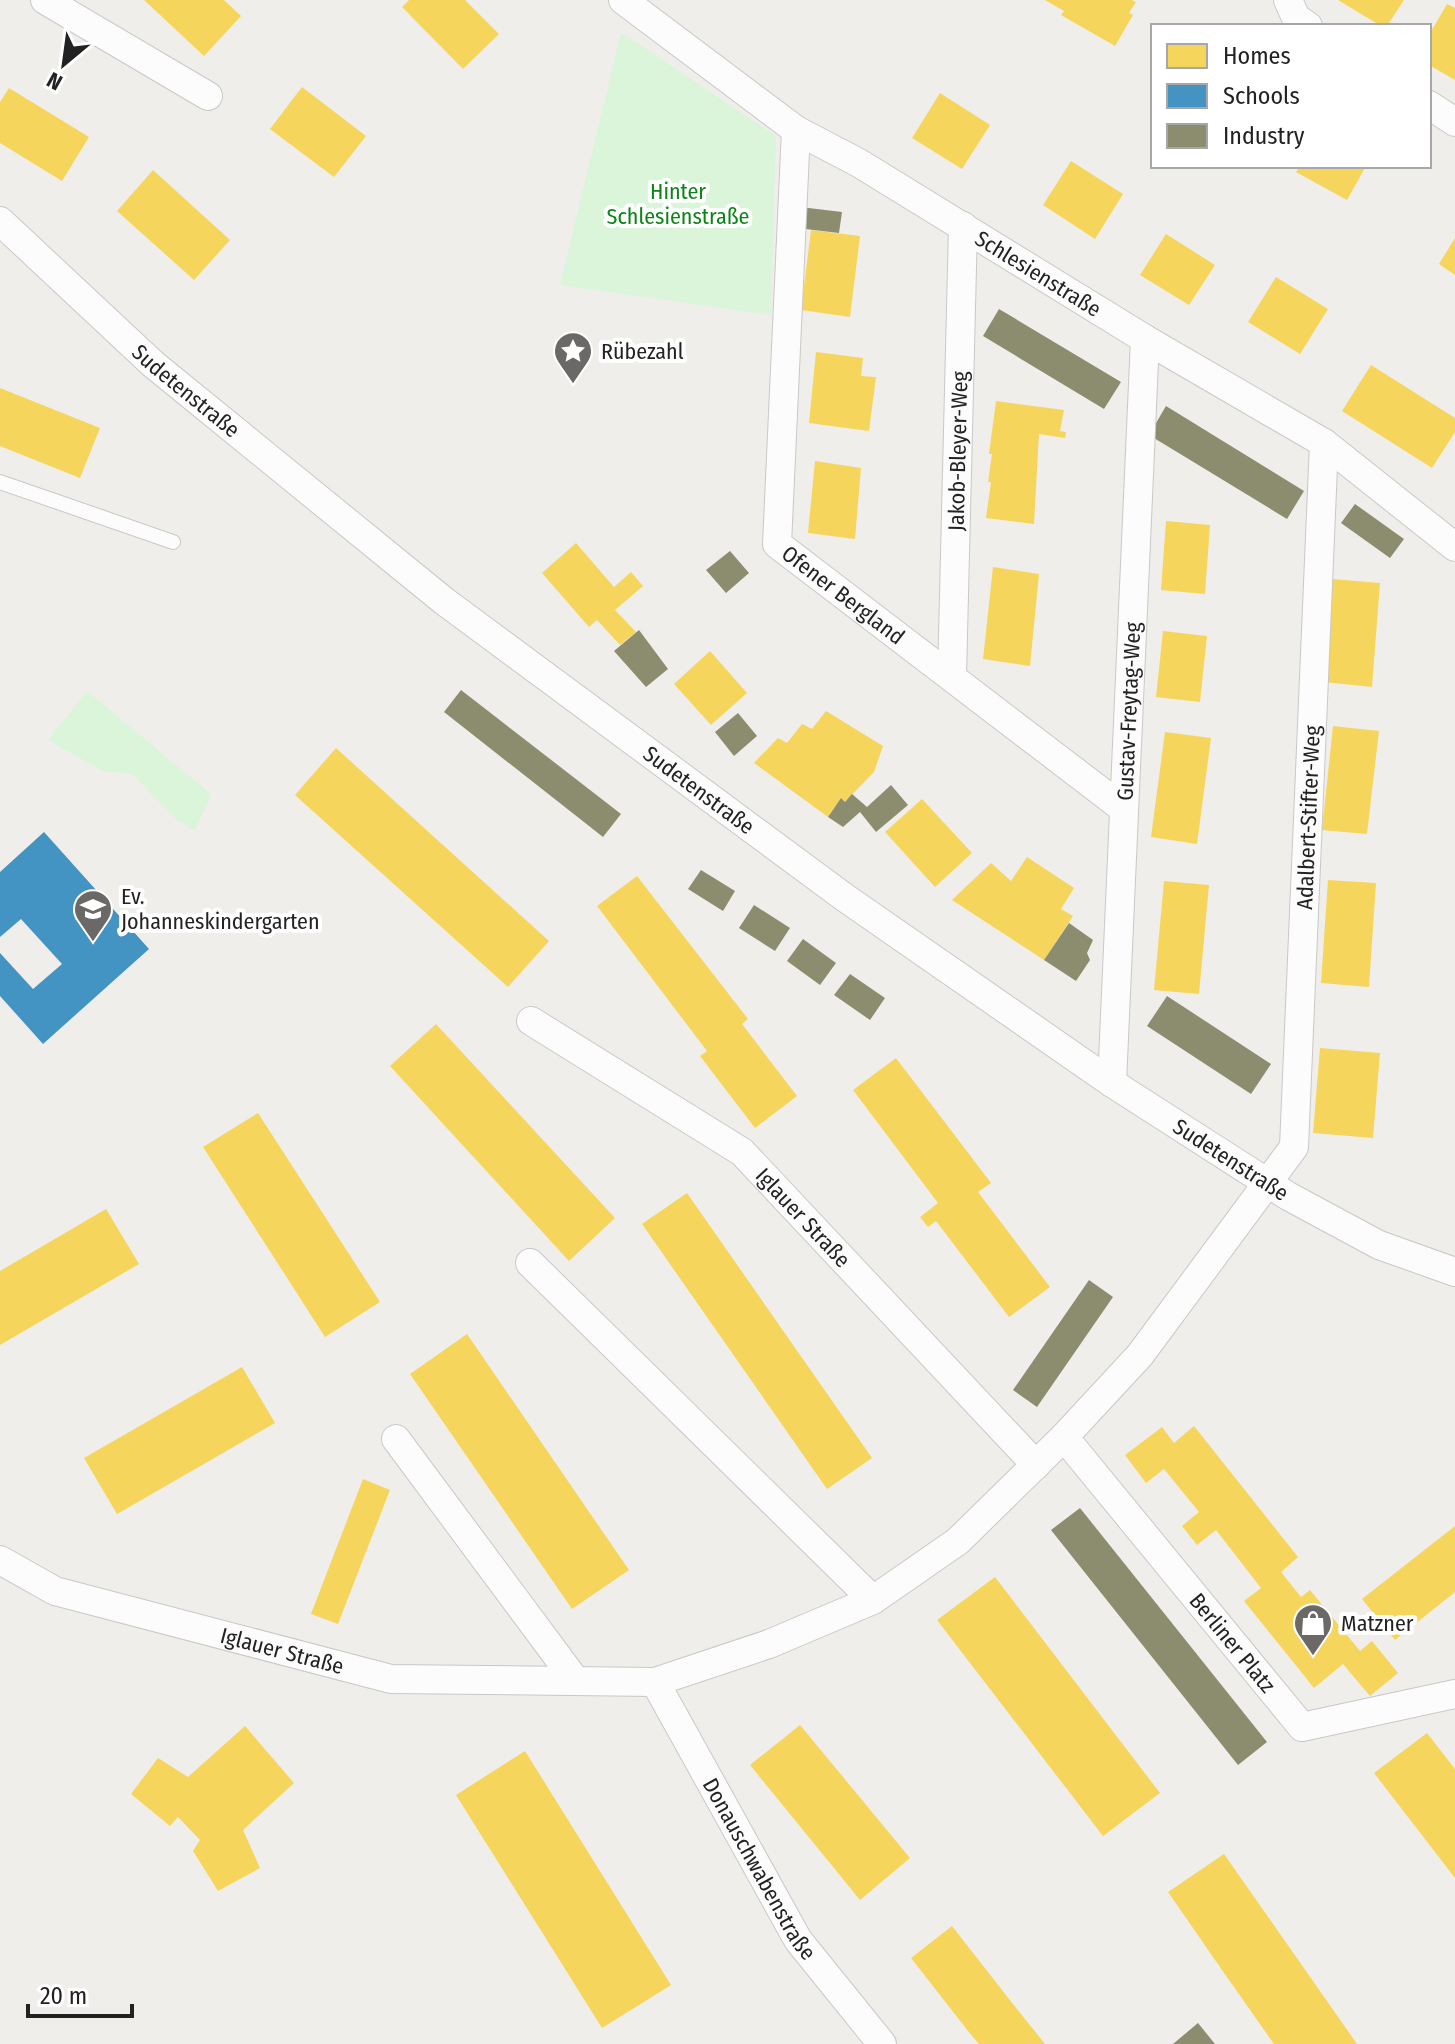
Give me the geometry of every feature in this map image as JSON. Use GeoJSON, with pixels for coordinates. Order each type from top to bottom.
{"type":"FeatureCollection","features":[{"type":"Feature","properties":{"kind":"street"},"geometry":{"type":"LineString","coordinates":[[45,0],[208,96]]}},
{"type":"Feature","properties":{"kind":"street","name":"Schlesienstraße"},"geometry":{"type":"LineString","coordinates":[[623,0],[796,130],[859,163],[1145,339],[1324,443],[1455,547]]}},
{"type":"Feature","properties":{"kind":"street"},"geometry":{"type":"LineString","coordinates":[[1288,0],[1296,18],[1305,24]]}},
{"type":"Feature","properties":{"kind":"street"},"geometry":{"type":"LineString","coordinates":[[1431,106],[1455,122]]}},
{"type":"Feature","properties":{"kind":"street","name":"Ofener Bergland"},"geometry":{"type":"LineString","coordinates":[[796,130],[777,544],[1124,809]]}},
{"type":"Feature","properties":{"kind":"street","name":"Sudetenstraße"},"geometry":{"type":"LineString","coordinates":[[0,221],[153,364],[444,601],[844,897],[1112,1083],[1268,1184],[1379,1245],[1455,1272]]}},
{"type":"Feature","properties":{"kind":"street","name":"Jakob-Bleyer-Weg"},"geometry":{"type":"LineString","coordinates":[[952,677],[963,226]]}},
{"type":"Feature","properties":{"kind":"street","name":"Gustav-Freytag-Weg"},"geometry":{"type":"LineString","coordinates":[[1112,1083],[1145,339]]}},
{"type":"Feature","properties":{"kind":"street","name":"Adalbert-Stifter-Weg"},"geometry":{"type":"LineString","coordinates":[[1268,1184],[1294,1147],[1324,443]]}},
{"type":"Feature","properties":{"kind":"street","name":"Iglauer Straße"},"geometry":{"type":"LineString","coordinates":[[531,1021],[742,1152],[1036,1465]]}},
{"type":"Feature","properties":{"kind":"street","name":"Iglauer Straße"},"geometry":{"type":"LineString","coordinates":[[0,1560],[55,1591],[391,1679],[655,1682],[769,1644],[873,1600],[958,1541],[1064,1437],[1140,1355],[1268,1184]]}},
{"type":"Feature","properties":{"kind":"street"},"geometry":{"type":"LineString","coordinates":[[530,1263],[873,1600]]}},
{"type":"Feature","properties":{"kind":"street","name":"Berliner Platz"},"geometry":{"type":"LineString","coordinates":[[1064,1437],[1302,1727],[1455,1694]]}},
{"type":"Feature","properties":{"kind":"street"},"geometry":{"type":"LineString","coordinates":[[396,1439],[575,1680]]}},
{"type":"Feature","properties":{"kind":"street","name":"Donauschwabenstraße"},"geometry":{"type":"LineString","coordinates":[[655,1682],[798,1940],[882,2044]]}},
{"type":"Feature","properties":{"kind":"lane"},"geometry":{"type":"LineString","coordinates":[[0,482],[173,542]]}},
{"type":"Feature","properties":{"kind":"green space","name":"Hinter Schlesienstraße"},"geometry":{"type":"Polygon","coordinates":[[[621,32],[776,136],[771,315],[560,285],[621,32]]]}},
{"type":"Feature","properties":{"kind":"green space"},"geometry":{"type":"Polygon","coordinates":[[[87,691],[211,794],[195,831],[177,820],[132,774],[103,771],[48,740],[87,691]]]}},
{"type":"Feature","properties":{"kind":"building: Homes"},"geometry":{"type":"Polygon","coordinates":[[[144,0],[224,0],[241,16],[204,56],[144,0]]]}},
{"type":"Feature","properties":{"kind":"building: Homes"},"geometry":{"type":"Polygon","coordinates":[[[409,0],[465,0],[499,34],[463,69],[402,7],[409,0]]]}},
{"type":"Feature","properties":{"kind":"building: Homes"},"geometry":{"type":"Polygon","coordinates":[[[1045,0],[1136,2],[1129,13],[1133,15],[1115,46],[1061,15],[1064,11],[1045,0]]]}},
{"type":"Feature","properties":{"kind":"building: Homes"},"geometry":{"type":"Polygon","coordinates":[[[1338,0],[1404,0],[1388,24],[1378,24],[1338,0]]]}},
{"type":"Feature","properties":{"kind":"building: Homes"},"geometry":{"type":"Polygon","coordinates":[[[1447,4],[1455,8],[1455,80],[1431,66],[1431,32],[1447,4]]]}},
{"type":"Feature","properties":{"kind":"building: Homes"},"geometry":{"type":"Polygon","coordinates":[[[302,87],[366,136],[334,177],[270,129],[302,87]]]}},
{"type":"Feature","properties":{"kind":"building: Homes"},"geometry":{"type":"Polygon","coordinates":[[[9,88],[89,137],[62,181],[0,143],[0,102],[9,88]]]}},
{"type":"Feature","properties":{"kind":"building: Homes"},"geometry":{"type":"Polygon","coordinates":[[[940,93],[990,125],[962,169],[912,138],[940,93]]]}},
{"type":"Feature","properties":{"kind":"building: Homes"},"geometry":{"type":"Polygon","coordinates":[[[1071,161],[1123,194],[1095,239],[1043,205],[1071,161]]]}},
{"type":"Feature","properties":{"kind":"building: Homes"},"geometry":{"type":"Polygon","coordinates":[[[1299,168],[1365,168],[1347,200],[1296,172],[1299,168]]]}},
{"type":"Feature","properties":{"kind":"building: Homes"},"geometry":{"type":"Polygon","coordinates":[[[153,170],[230,240],[194,280],[117,211],[153,170]]]}},
{"type":"Feature","properties":{"kind":"building: Homes"},"geometry":{"type":"Polygon","coordinates":[[[811,230],[860,236],[850,317],[801,310],[811,230]]]}},
{"type":"Feature","properties":{"kind":"building: Homes"},"geometry":{"type":"Polygon","coordinates":[[[1166,234],[1215,265],[1189,305],[1140,275],[1166,234]]]}},
{"type":"Feature","properties":{"kind":"building: Homes"},"geometry":{"type":"Polygon","coordinates":[[[1455,238],[1455,275],[1439,264],[1455,238]]]}},
{"type":"Feature","properties":{"kind":"building: Homes"},"geometry":{"type":"Polygon","coordinates":[[[1276,277],[1328,309],[1300,354],[1248,322],[1276,277]]]}},
{"type":"Feature","properties":{"kind":"building: Homes"},"geometry":{"type":"Polygon","coordinates":[[[816,352],[863,358],[861,376],[876,377],[869,431],[809,423],[816,352]]]}},
{"type":"Feature","properties":{"kind":"building: Homes"},"geometry":{"type":"Polygon","coordinates":[[[1371,365],[1455,418],[1455,432],[1432,468],[1342,411],[1371,365]]]}},
{"type":"Feature","properties":{"kind":"building: Homes"},"geometry":{"type":"Polygon","coordinates":[[[0,388],[100,428],[80,478],[0,446],[0,388]]]}},
{"type":"Feature","properties":{"kind":"building: Homes"},"geometry":{"type":"Polygon","coordinates":[[[996,401],[1064,410],[1060,431],[1066,432],[1065,438],[1039,434],[1034,524],[986,518],[991,482],[988,482],[992,454],[989,454],[996,401]]]}},
{"type":"Feature","properties":{"kind":"building: Homes"},"geometry":{"type":"Polygon","coordinates":[[[815,461],[861,468],[855,539],[808,533],[815,461]]]}},
{"type":"Feature","properties":{"kind":"building: Homes"},"geometry":{"type":"Polygon","coordinates":[[[1166,521],[1210,525],[1205,594],[1161,590],[1166,521]]]}},
{"type":"Feature","properties":{"kind":"building: Homes"},"geometry":{"type":"Polygon","coordinates":[[[576,543],[614,587],[631,572],[643,586],[615,610],[636,632],[620,645],[597,620],[589,627],[542,573],[576,543]]]}},
{"type":"Feature","properties":{"kind":"building: Homes"},"geometry":{"type":"Polygon","coordinates":[[[993,567],[1039,574],[1030,666],[983,659],[993,567]]]}},
{"type":"Feature","properties":{"kind":"building: Homes"},"geometry":{"type":"Polygon","coordinates":[[[1332,579],[1380,583],[1372,687],[1324,682],[1332,579]]]}},
{"type":"Feature","properties":{"kind":"building: Homes"},"geometry":{"type":"Polygon","coordinates":[[[1163,631],[1207,636],[1200,702],[1156,697],[1163,631]]]}},
{"type":"Feature","properties":{"kind":"building: Homes"},"geometry":{"type":"Polygon","coordinates":[[[710,651],[747,693],[711,725],[674,684],[710,651]]]}},
{"type":"Feature","properties":{"kind":"building: Homes"},"geometry":{"type":"Polygon","coordinates":[[[826,711],[883,746],[874,772],[845,802],[841,798],[828,817],[754,763],[778,738],[787,743],[802,724],[812,729],[826,711]]]}},
{"type":"Feature","properties":{"kind":"building: Homes"},"geometry":{"type":"Polygon","coordinates":[[[1333,726],[1379,731],[1367,834],[1322,830],[1333,726]]]}},
{"type":"Feature","properties":{"kind":"building: Homes"},"geometry":{"type":"Polygon","coordinates":[[[1165,732],[1211,738],[1197,844],[1151,837],[1165,732]]]}},
{"type":"Feature","properties":{"kind":"building: Homes"},"geometry":{"type":"Polygon","coordinates":[[[336,748],[549,941],[508,987],[295,795],[336,748]]]}},
{"type":"Feature","properties":{"kind":"building: Homes"},"geometry":{"type":"Polygon","coordinates":[[[922,799],[972,853],[935,887],[885,832],[922,799]]]}},
{"type":"Feature","properties":{"kind":"building: Homes"},"geometry":{"type":"Polygon","coordinates":[[[1027,857],[1074,888],[1061,909],[1073,916],[1044,960],[952,900],[991,863],[1011,881],[1027,857]]]}},
{"type":"Feature","properties":{"kind":"building: Homes"},"geometry":{"type":"Polygon","coordinates":[[[637,876],[748,1019],[742,1024],[797,1096],[755,1128],[700,1056],[707,1051],[597,906],[637,876]]]}},
{"type":"Feature","properties":{"kind":"building: Homes"},"geometry":{"type":"Polygon","coordinates":[[[1328,880],[1376,883],[1369,987],[1321,983],[1328,880]]]}},
{"type":"Feature","properties":{"kind":"building: Homes"},"geometry":{"type":"Polygon","coordinates":[[[1164,881],[1209,885],[1199,994],[1154,990],[1164,881]]]}},
{"type":"Feature","properties":{"kind":"building: Homes"},"geometry":{"type":"Polygon","coordinates":[[[436,1024],[615,1218],[569,1261],[390,1066],[436,1024]]]}},
{"type":"Feature","properties":{"kind":"building: Homes"},"geometry":{"type":"Polygon","coordinates":[[[1320,1048],[1380,1053],[1373,1138],[1313,1133],[1320,1048]]]}},
{"type":"Feature","properties":{"kind":"building: Homes"},"geometry":{"type":"Polygon","coordinates":[[[896,1058],[991,1183],[978,1192],[1050,1287],[1009,1317],[936,1221],[928,1227],[920,1217],[938,1203],[853,1090],[896,1058]]]}},
{"type":"Feature","properties":{"kind":"building: Homes"},"geometry":{"type":"Polygon","coordinates":[[[258,1113],[380,1302],[325,1337],[203,1147],[258,1113]]]}},
{"type":"Feature","properties":{"kind":"building: Homes"},"geometry":{"type":"Polygon","coordinates":[[[687,1193],[872,1458],[827,1489],[642,1224],[687,1193]]]}},
{"type":"Feature","properties":{"kind":"building: Homes"},"geometry":{"type":"Polygon","coordinates":[[[106,1209],[139,1264],[0,1345],[0,1271],[106,1209]]]}},
{"type":"Feature","properties":{"kind":"building: Homes"},"geometry":{"type":"Polygon","coordinates":[[[467,1334],[629,1570],[572,1609],[410,1374],[467,1334]]]}},
{"type":"Feature","properties":{"kind":"building: Homes"},"geometry":{"type":"Polygon","coordinates":[[[242,1367],[275,1423],[117,1514],[84,1458],[242,1367]]]}},
{"type":"Feature","properties":{"kind":"building: Homes"},"geometry":{"type":"Polygon","coordinates":[[[1194,1426],[1298,1557],[1281,1572],[1301,1597],[1310,1590],[1360,1651],[1372,1641],[1398,1673],[1370,1696],[1343,1664],[1314,1688],[1244,1601],[1261,1588],[1216,1530],[1197,1545],[1182,1526],[1199,1512],[1164,1469],[1146,1483],[1125,1455],[1162,1427],[1174,1443],[1194,1426]]]}},
{"type":"Feature","properties":{"kind":"building: Homes"},"geometry":{"type":"Polygon","coordinates":[[[363,1479],[390,1490],[338,1624],[311,1614],[363,1479]]]}},
{"type":"Feature","properties":{"kind":"building: Homes"},"geometry":{"type":"Polygon","coordinates":[[[1455,1526],[1455,1592],[1395,1640],[1362,1599],[1455,1526]]]}},
{"type":"Feature","properties":{"kind":"building: Homes"},"geometry":{"type":"Polygon","coordinates":[[[995,1577],[1160,1793],[1103,1836],[937,1620],[995,1577]]]}},
{"type":"Feature","properties":{"kind":"building: Homes"},"geometry":{"type":"Polygon","coordinates":[[[800,1725],[910,1858],[860,1900],[750,1765],[800,1725]]]}},
{"type":"Feature","properties":{"kind":"building: Homes"},"geometry":{"type":"Polygon","coordinates":[[[245,1726],[294,1783],[243,1830],[260,1868],[218,1891],[193,1851],[200,1840],[178,1817],[170,1826],[131,1794],[158,1758],[188,1777],[245,1726]]]}},
{"type":"Feature","properties":{"kind":"building: Homes"},"geometry":{"type":"Polygon","coordinates":[[[1427,1733],[1455,1769],[1455,1878],[1374,1773],[1427,1733]]]}},
{"type":"Feature","properties":{"kind":"building: Homes"},"geometry":{"type":"Polygon","coordinates":[[[525,1751],[671,1985],[602,2028],[456,1795],[525,1751]]]}},
{"type":"Feature","properties":{"kind":"building: Homes"},"geometry":{"type":"Polygon","coordinates":[[[1224,1854],[1357,2044],[1274,2044],[1222,1970],[1168,1892],[1224,1854]]]}},
{"type":"Feature","properties":{"kind":"building: Homes"},"geometry":{"type":"Polygon","coordinates":[[[952,1926],[1045,2044],[979,2044],[968,2031],[911,1958],[952,1926]]]}},
{"type":"Feature","properties":{"kind":"building: Schools","name":"Ev. Johanneskindergarten"},"geometry":{"type":"Polygon","coordinates":[[[44,832],[149,949],[43,1044],[0,996],[0,953],[33,989],[62,964],[21,919],[0,937],[0,872],[44,832]]]}},
{"type":"Feature","properties":{"kind":"building: Industry"},"geometry":{"type":"Polygon","coordinates":[[[800,207],[842,212],[839,233],[797,228],[800,207]]]}},
{"type":"Feature","properties":{"kind":"building: Industry"},"geometry":{"type":"Polygon","coordinates":[[[999,309],[1121,382],[1104,409],[983,336],[999,309]]]}},
{"type":"Feature","properties":{"kind":"building: Industry"},"geometry":{"type":"Polygon","coordinates":[[[1166,406],[1304,491],[1287,519],[1149,435],[1166,406]]]}},
{"type":"Feature","properties":{"kind":"building: Industry"},"geometry":{"type":"Polygon","coordinates":[[[1355,504],[1404,539],[1390,558],[1341,523],[1355,504]]]}},
{"type":"Feature","properties":{"kind":"building: Industry"},"geometry":{"type":"Polygon","coordinates":[[[730,551],[749,573],[726,593],[706,570],[730,551]]]}},
{"type":"Feature","properties":{"kind":"building: Industry"},"geometry":{"type":"Polygon","coordinates":[[[639,630],[668,669],[646,687],[614,651],[639,630]]]}},
{"type":"Feature","properties":{"kind":"building: Industry"},"geometry":{"type":"Polygon","coordinates":[[[461,690],[621,814],[603,837],[444,712],[461,690]]]}},
{"type":"Feature","properties":{"kind":"building: Industry"},"geometry":{"type":"Polygon","coordinates":[[[738,713],[757,736],[734,756],[715,732],[738,713]]]}},
{"type":"Feature","properties":{"kind":"building: Industry"},"geometry":{"type":"Polygon","coordinates":[[[891,785],[908,805],[876,832],[860,812],[843,827],[828,817],[841,798],[845,802],[852,794],[867,807],[891,785]]]}},
{"type":"Feature","properties":{"kind":"building: Industry"},"geometry":{"type":"Polygon","coordinates":[[[701,870],[735,891],[723,911],[688,889],[701,870]]]}},
{"type":"Feature","properties":{"kind":"building: Industry"},"geometry":{"type":"Polygon","coordinates":[[[754,905],[790,928],[775,951],[739,928],[754,905]]]}},
{"type":"Feature","properties":{"kind":"building: Industry"},"geometry":{"type":"Polygon","coordinates":[[[1069,923],[1093,940],[1087,953],[1090,960],[1076,981],[1044,960],[1069,923]]]}},
{"type":"Feature","properties":{"kind":"building: Industry"},"geometry":{"type":"Polygon","coordinates":[[[803,939],[836,963],[820,985],[787,961],[803,939]]]}},
{"type":"Feature","properties":{"kind":"building: Industry"},"geometry":{"type":"Polygon","coordinates":[[[850,974],[885,998],[870,1020],[834,995],[850,974]]]}},
{"type":"Feature","properties":{"kind":"building: Industry"},"geometry":{"type":"Polygon","coordinates":[[[1167,996],[1271,1064],[1251,1094],[1147,1026],[1167,996]]]}},
{"type":"Feature","properties":{"kind":"building: Industry"},"geometry":{"type":"Polygon","coordinates":[[[1089,1280],[1113,1297],[1037,1407],[1013,1390],[1089,1280]]]}},
{"type":"Feature","properties":{"kind":"building: Industry"},"geometry":{"type":"Polygon","coordinates":[[[1080,1508],[1267,1742],[1238,1765],[1051,1530],[1080,1508]]]}},
{"type":"Feature","properties":{"kind":"building: Industry"},"geometry":{"type":"Polygon","coordinates":[[[1198,2023],[1215,2044],[1173,2044],[1198,2023]]]}},
{"type":"Feature","properties":{"kind":"place","name":"Rübezahl"},"geometry":{"type":"Point","coordinates":[573,385]}},
{"type":"Feature","properties":{"kind":"place","name":"Ev. Johanneskindergarten"},"geometry":{"type":"Point","coordinates":[93,943]}},
{"type":"Feature","properties":{"kind":"place","name":"Matzner"},"geometry":{"type":"Point","coordinates":[1313,1657]}}]}
